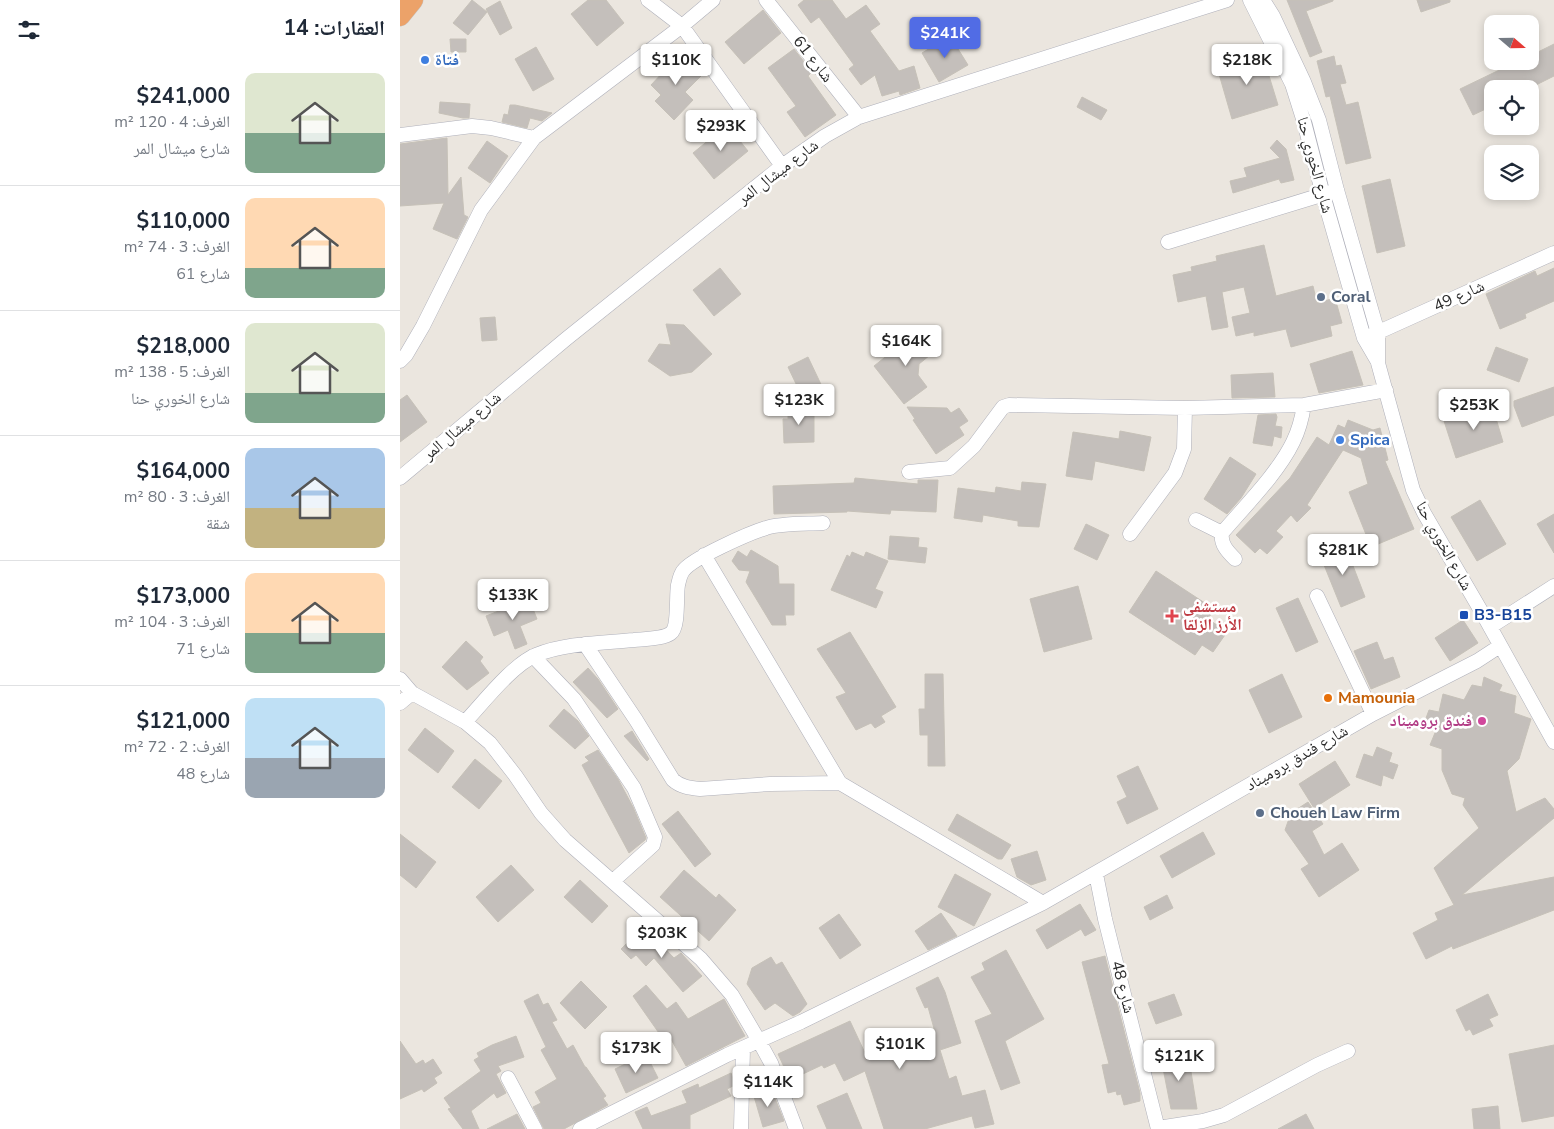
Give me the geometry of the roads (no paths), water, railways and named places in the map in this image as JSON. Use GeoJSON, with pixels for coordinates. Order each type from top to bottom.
{"type":"FeatureCollection","features":[{"type":"Feature","properties":{"kind":"highway"},"geometry":{"type":"LineString","coordinates":[[400,16],[413,0]]}},
{"type":"Feature","properties":{"kind":"street"},"geometry":{"type":"LineString","coordinates":[[648,0],[682,26],[782,166]]}},
{"type":"Feature","properties":{"kind":"street"},"geometry":{"type":"LineString","coordinates":[[400,361],[423,326],[481,210],[534,138],[682,26],[713,0]]}},
{"type":"Feature","properties":{"kind":"street","name":"شارع 61"},"geometry":{"type":"LineString","coordinates":[[766,0],[859,117]]}},
{"type":"Feature","properties":{"kind":"street","name":"شارع ميشال المر"},"geometry":{"type":"LineString","coordinates":[[401,477],[566,339],[782,166],[825,136],[859,117],[1227,0]]}},
{"type":"Feature","properties":{"kind":"street","name":"شارع الخوري حنا"},"geometry":{"type":"LineString","coordinates":[[1250,0],[1292,84],[1364,338],[1378,363],[1413,490],[1424,513],[1554,742]]}},
{"type":"Feature","properties":{"kind":"street","name":"شارع الخوري حنا"},"geometry":{"type":"LineString","coordinates":[[1263,0],[1274,16],[1319,120],[1378,333],[1378,363]]}},
{"type":"Feature","properties":{"kind":"street"},"geometry":{"type":"LineString","coordinates":[[400,135],[472,126],[491,128],[534,138]]}},
{"type":"Feature","properties":{"kind":"street"},"geometry":{"type":"LineString","coordinates":[[1168,242],[1337,190]]}},
{"type":"Feature","properties":{"kind":"street","name":"شارع 49"},"geometry":{"type":"LineString","coordinates":[[1364,338],[1554,253]]}},
{"type":"Feature","properties":{"kind":"street"},"geometry":{"type":"LineString","coordinates":[[909,472],[950,468],[974,446],[1003,407],[1009,405],[1184,408],[1304,405],[1386,390]]}},
{"type":"Feature","properties":{"kind":"street"},"geometry":{"type":"LineString","coordinates":[[1236,559],[1224,546],[1221,537],[1222,533],[1282,460],[1293,443],[1300,426],[1304,405]]}},
{"type":"Feature","properties":{"kind":"street"},"geometry":{"type":"LineString","coordinates":[[1130,534],[1175,474],[1184,449],[1184,408]]}},
{"type":"Feature","properties":{"kind":"street"},"geometry":{"type":"LineString","coordinates":[[1196,520],[1222,533]]}},
{"type":"Feature","properties":{"kind":"street"},"geometry":{"type":"LineString","coordinates":[[465,722],[508,675],[534,656],[546,651],[585,644],[669,635],[675,624],[680,576],[687,567],[704,555],[768,527],[823,523]]}},
{"type":"Feature","properties":{"kind":"street"},"geometry":{"type":"LineString","coordinates":[[704,555],[840,783],[1043,903]]}},
{"type":"Feature","properties":{"kind":"street"},"geometry":{"type":"LineString","coordinates":[[1490,627],[1554,586]]}},
{"type":"Feature","properties":{"kind":"street"},"geometry":{"type":"LineString","coordinates":[[1317,596],[1373,714]]}},
{"type":"Feature","properties":{"kind":"street"},"geometry":{"type":"LineString","coordinates":[[585,644],[677,784],[690,788],[700,788],[840,783]]}},
{"type":"Feature","properties":{"kind":"street","name":"شارع فندق بروميناد"},"geometry":{"type":"LineString","coordinates":[[580,1129],[1043,903],[1373,714],[1477,661],[1500,646]]}},
{"type":"Feature","properties":{"kind":"street"},"geometry":{"type":"LineString","coordinates":[[534,656],[574,699],[594,728],[634,788],[652,828],[655,837],[653,845],[613,881]]}},
{"type":"Feature","properties":{"kind":"street"},"geometry":{"type":"LineString","coordinates":[[400,679],[412,694],[465,722],[490,743],[541,813],[565,840],[701,959],[732,995],[759,1041],[771,1063],[796,1129]]}},
{"type":"Feature","properties":{"kind":"street"},"geometry":{"type":"LineString","coordinates":[[400,703],[412,694]]}},
{"type":"Feature","properties":{"kind":"street","name":"شارع 48"},"geometry":{"type":"LineString","coordinates":[[1096,874],[1105,919],[1158,1129]]}},
{"type":"Feature","properties":{"kind":"street"},"geometry":{"type":"LineString","coordinates":[[741,1129],[743,1048]]}},
{"type":"Feature","properties":{"kind":"street"},"geometry":{"type":"LineString","coordinates":[[1158,1129],[1203,1121],[1224,1115],[1317,1065],[1348,1052]]}},
{"type":"Feature","properties":{"kind":"street"},"geometry":{"type":"LineString","coordinates":[[508,1078],[535,1129]]}},
{"type":"Feature","properties":{"kind":"place","name":"فتاة"},"geometry":{"type":"Point","coordinates":[425,60]}},
{"type":"Feature","properties":{"kind":"place","name":"Coral"},"geometry":{"type":"Point","coordinates":[1321,297]}},
{"type":"Feature","properties":{"kind":"place","name":"Spica"},"geometry":{"type":"Point","coordinates":[1340,440]}},
{"type":"Feature","properties":{"kind":"place","name":"B3-B15"},"geometry":{"type":"Point","coordinates":[1464,615]}},
{"type":"Feature","properties":{"kind":"place","name":"مستشفى الأرز الزلقا"},"geometry":{"type":"Point","coordinates":[1172,616]}},
{"type":"Feature","properties":{"kind":"place","name":"Mamounia"},"geometry":{"type":"Point","coordinates":[1328,698]}},
{"type":"Feature","properties":{"kind":"place","name":"فندق بروميناد"},"geometry":{"type":"Point","coordinates":[1482,721]}},
{"type":"Feature","properties":{"kind":"place","name":"Choueh Law Firm"},"geometry":{"type":"Point","coordinates":[1260,813]}}]}
